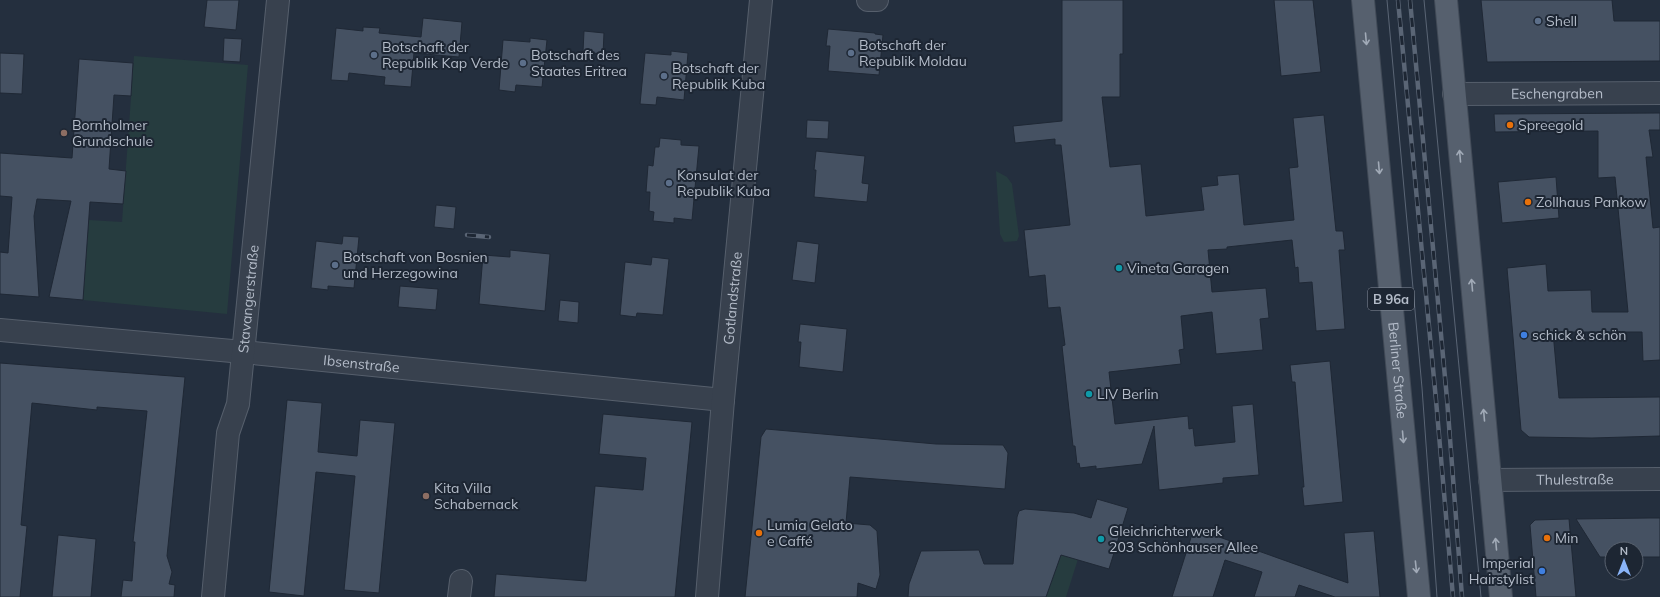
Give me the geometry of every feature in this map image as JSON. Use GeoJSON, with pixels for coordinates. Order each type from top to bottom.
{"type":"FeatureCollection","features":[{"type":"Feature","properties":{"kind":"main road","name":"Berliner Straße"},"geometry":{"type":"LineString","coordinates":[[1363,0],[1419,597]]}},
{"type":"Feature","properties":{"kind":"main road"},"geometry":{"type":"LineString","coordinates":[[1446,0],[1501,597]]}},
{"type":"Feature","properties":{"kind":"street","name":"Stavangerstraße"},"geometry":{"type":"LineString","coordinates":[[213,597],[228,433],[238,404],[278,0]]}},
{"type":"Feature","properties":{"kind":"street","name":"Gotlandstraße"},"geometry":{"type":"LineString","coordinates":[[707,597],[723,400],[761,0]]}},
{"type":"Feature","properties":{"kind":"street"},"geometry":{"type":"LineString","coordinates":[[868,0],[877,0]]}},
{"type":"Feature","properties":{"kind":"street","name":"Eschengraben"},"geometry":{"type":"LineString","coordinates":[[1454,94],[1660,92]]}},
{"type":"Feature","properties":{"kind":"street","name":"Ibsenstraße"},"geometry":{"type":"LineString","coordinates":[[0,330],[243,352],[723,400]]}},
{"type":"Feature","properties":{"kind":"street","name":"Thulestraße"},"geometry":{"type":"LineString","coordinates":[[1490,480],[1660,479]]}},
{"type":"Feature","properties":{"kind":"green space"},"geometry":{"type":"Polygon","coordinates":[[[134,56],[248,65],[227,314],[83,300],[89,220],[122,222],[134,56]]]}},
{"type":"Feature","properties":{"kind":"green space"},"geometry":{"type":"Polygon","coordinates":[[[996,171],[1007,177],[1012,184],[1019,236],[1017,241],[1004,242],[1000,234],[996,171]]]}},
{"type":"Feature","properties":{"kind":"green space"},"geometry":{"type":"Polygon","coordinates":[[[1061,555],[1078,559],[1066,597],[1046,597],[1061,555]]]}},
{"type":"Feature","properties":{"kind":"building"},"geometry":{"type":"Polygon","coordinates":[[[207,0],[239,0],[236,30],[204,27],[207,0]]]}},
{"type":"Feature","properties":{"kind":"building"},"geometry":{"type":"Polygon","coordinates":[[[1062,0],[1123,0],[1123,54],[1120,54],[1120,97],[1102,97],[1110,167],[1141,164],[1146,216],[1204,210],[1201,187],[1218,185],[1217,176],[1239,174],[1244,225],[1294,220],[1289,168],[1298,167],[1293,118],[1324,115],[1336,231],[1343,231],[1345,250],[1339,250],[1345,329],[1316,331],[1312,282],[1299,283],[1298,267],[1295,268],[1292,240],[1227,247],[1227,249],[1208,250],[1212,292],[1266,288],[1269,318],[1260,319],[1263,350],[1216,354],[1212,312],[1181,316],[1184,349],[1179,350],[1181,364],[1109,372],[1115,424],[1188,416],[1189,429],[1193,428],[1195,446],[1235,442],[1232,406],[1253,404],[1259,475],[1223,478],[1223,483],[1159,490],[1154,426],[1142,464],[1096,469],[1096,466],[1080,468],[1079,463],[1077,464],[1075,446],[1073,446],[1062,346],[1065,345],[1060,307],[1048,308],[1045,275],[1029,277],[1024,230],[1070,225],[1061,145],[1055,145],[1055,139],[1015,143],[1013,126],[1062,121],[1062,0]]]}},
{"type":"Feature","properties":{"kind":"building"},"geometry":{"type":"Polygon","coordinates":[[[1274,0],[1313,0],[1321,72],[1281,76],[1274,0]]]}},
{"type":"Feature","properties":{"kind":"building"},"geometry":{"type":"Polygon","coordinates":[[[1481,0],[1612,0],[1614,21],[1660,21],[1660,61],[1487,62],[1481,0]]]}},
{"type":"Feature","properties":{"kind":"building","name":"Botschaft der Republik Kap Verde"},"geometry":{"type":"Polygon","coordinates":[[[423,18],[462,22],[459,57],[414,53],[411,87],[384,85],[385,77],[349,73],[348,81],[331,80],[336,28],[363,31],[363,27],[380,28],[379,33],[421,37],[423,18]]]}},
{"type":"Feature","properties":{"kind":"building","name":"Botschaft der Republik Moldau"},"geometry":{"type":"Polygon","coordinates":[[[828,29],[883,35],[879,75],[828,71],[830,46],[826,46],[828,29]]]}},
{"type":"Feature","properties":{"kind":"building"},"geometry":{"type":"Polygon","coordinates":[[[584,31],[604,33],[603,54],[583,52],[584,31]]]}},
{"type":"Feature","properties":{"kind":"building"},"geometry":{"type":"Polygon","coordinates":[[[224,38],[242,39],[240,62],[223,61],[224,38]]]}},
{"type":"Feature","properties":{"kind":"building","name":"Botschaft des Staates Eritrea"},"geometry":{"type":"Polygon","coordinates":[[[530,38],[547,40],[542,87],[516,85],[515,92],[499,90],[503,40],[530,42],[530,38]]]}},
{"type":"Feature","properties":{"kind":"building","name":"Botschaft der Republik Kuba"},"geometry":{"type":"Polygon","coordinates":[[[671,51],[688,53],[684,100],[657,97],[656,105],[640,104],[645,53],[671,55],[671,51]]]}},
{"type":"Feature","properties":{"kind":"building"},"geometry":{"type":"Polygon","coordinates":[[[0,53],[24,54],[22,94],[0,93],[0,53]]]}},
{"type":"Feature","properties":{"kind":"building"},"geometry":{"type":"Polygon","coordinates":[[[79,59],[133,63],[131,96],[114,95],[109,169],[126,171],[123,204],[90,202],[83,300],[49,297],[71,201],[37,199],[34,216],[39,297],[0,294],[0,252],[8,253],[12,197],[0,196],[0,153],[72,158],[79,59]]]}},
{"type":"Feature","properties":{"kind":"building"},"geometry":{"type":"Polygon","coordinates":[[[1660,113],[1660,130],[1649,130],[1653,157],[1646,157],[1653,228],[1660,227],[1660,360],[1643,361],[1642,332],[1553,332],[1559,398],[1660,397],[1660,436],[1592,438],[1529,437],[1521,430],[1507,268],[1546,264],[1548,291],[1591,290],[1592,312],[1628,312],[1615,177],[1598,178],[1598,131],[1495,132],[1494,114],[1660,113]]]}},
{"type":"Feature","properties":{"kind":"building"},"geometry":{"type":"Polygon","coordinates":[[[807,120],[829,121],[828,139],[806,138],[807,120]]]}},
{"type":"Feature","properties":{"kind":"building","name":"Konsulat der Republik Kuba"},"geometry":{"type":"Polygon","coordinates":[[[660,138],[681,140],[681,145],[699,146],[692,220],[674,218],[674,223],[653,221],[654,212],[649,211],[650,192],[646,192],[648,165],[653,166],[655,147],[659,147],[660,138]]]}},
{"type":"Feature","properties":{"kind":"building"},"geometry":{"type":"Polygon","coordinates":[[[816,151],[865,156],[862,183],[869,184],[867,202],[814,197],[816,151]]]}},
{"type":"Feature","properties":{"kind":"building"},"geometry":{"type":"Polygon","coordinates":[[[1556,177],[1559,218],[1502,223],[1498,182],[1556,177]]]}},
{"type":"Feature","properties":{"kind":"building"},"geometry":{"type":"Polygon","coordinates":[[[436,205],[456,207],[454,229],[434,227],[436,205]]]}},
{"type":"Feature","properties":{"kind":"building","name":"Botschaft von Bosnien und Herzegowina"},"geometry":{"type":"Polygon","coordinates":[[[343,236],[359,237],[354,288],[328,286],[328,290],[311,288],[316,241],[342,244],[343,236]]]}},
{"type":"Feature","properties":{"kind":"building"},"geometry":{"type":"Polygon","coordinates":[[[797,241],[819,244],[815,283],[792,280],[797,241]]]}},
{"type":"Feature","properties":{"kind":"building"},"geometry":{"type":"Polygon","coordinates":[[[510,250],[550,254],[545,311],[479,304],[483,255],[510,257],[510,250]]]}},
{"type":"Feature","properties":{"kind":"building"},"geometry":{"type":"Polygon","coordinates":[[[652,257],[669,259],[663,315],[637,313],[636,317],[620,315],[625,262],[651,265],[652,257]]]}},
{"type":"Feature","properties":{"kind":"building"},"geometry":{"type":"Polygon","coordinates":[[[400,286],[438,289],[436,310],[398,307],[400,286]]]}},
{"type":"Feature","properties":{"kind":"building"},"geometry":{"type":"Polygon","coordinates":[[[560,300],[579,302],[578,323],[558,321],[560,300]]]}},
{"type":"Feature","properties":{"kind":"building"},"geometry":{"type":"Polygon","coordinates":[[[800,324],[847,329],[843,372],[799,367],[801,342],[798,342],[800,324]]]}},
{"type":"Feature","properties":{"kind":"building"},"geometry":{"type":"Polygon","coordinates":[[[1330,361],[1343,502],[1304,506],[1302,487],[1304,487],[1295,382],[1292,382],[1290,365],[1330,361]]]}},
{"type":"Feature","properties":{"kind":"building"},"geometry":{"type":"Polygon","coordinates":[[[0,363],[185,377],[167,556],[172,572],[169,584],[175,585],[174,597],[121,597],[123,580],[132,581],[135,542],[133,542],[147,411],[97,407],[97,410],[32,403],[21,525],[27,526],[20,597],[0,597],[0,363]]]}},
{"type":"Feature","properties":{"kind":"building"},"geometry":{"type":"Polygon","coordinates":[[[287,400],[322,403],[318,452],[357,456],[360,420],[395,423],[379,593],[344,590],[355,476],[316,472],[304,596],[269,592],[287,400]]]}},
{"type":"Feature","properties":{"kind":"building"},"geometry":{"type":"Polygon","coordinates":[[[603,414],[692,422],[675,597],[494,597],[496,574],[586,581],[595,486],[643,490],[646,458],[599,454],[603,414]]]}},
{"type":"Feature","properties":{"kind":"building"},"geometry":{"type":"Polygon","coordinates":[[[766,429],[936,444],[1003,445],[1008,453],[1005,489],[850,477],[846,523],[870,525],[877,531],[880,575],[876,589],[858,583],[857,597],[745,597],[761,437],[766,429]]]}},
{"type":"Feature","properties":{"kind":"building"},"geometry":{"type":"Polygon","coordinates":[[[1097,499],[1128,508],[1109,569],[1061,555],[1046,597],[908,597],[909,584],[921,551],[979,550],[984,564],[1013,564],[1017,517],[1019,511],[1025,509],[1074,513],[1091,518],[1097,499]]]}},
{"type":"Feature","properties":{"kind":"building"},"geometry":{"type":"Polygon","coordinates":[[[1660,518],[1660,557],[1644,557],[1644,541],[1604,541],[1604,557],[1600,557],[1576,519],[1660,518]]]}},
{"type":"Feature","properties":{"kind":"building"},"geometry":{"type":"Polygon","coordinates":[[[1569,519],[1576,597],[1536,597],[1530,525],[1535,520],[1569,519]]]}},
{"type":"Feature","properties":{"kind":"building"},"geometry":{"type":"Polygon","coordinates":[[[1194,528],[1348,583],[1344,533],[1374,531],[1380,597],[1335,597],[1299,585],[1295,597],[1254,597],[1262,572],[1225,560],[1213,597],[1172,597],[1194,528]]]}},
{"type":"Feature","properties":{"kind":"building"},"geometry":{"type":"Polygon","coordinates":[[[58,535],[96,539],[91,597],[52,597],[58,535]]]}},
{"type":"Feature","properties":{"kind":"tram line"},"geometry":{"type":"LineString","coordinates":[[1387,0],[1422,388],[1437,597]]}},
{"type":"Feature","properties":{"kind":"tram line"},"geometry":{"type":"LineString","coordinates":[[1424,0],[1481,597]]}},
{"type":"Feature","properties":{"kind":"railway"},"geometry":{"type":"LineString","coordinates":[[1398,0],[1453,597]]}},
{"type":"Feature","properties":{"kind":"railway"},"geometry":{"type":"LineString","coordinates":[[1410,0],[1447,399],[1462,597]]}},
{"type":"Feature","properties":{"kind":"railway"},"geometry":{"type":"LineString","coordinates":[[467,235],[489,237]]}},
{"type":"Feature","properties":{"kind":"place","name":"Shell"},"geometry":{"type":"Point","coordinates":[1538,21]}},
{"type":"Feature","properties":{"kind":"place","name":"Botschaft der Republik Moldau"},"geometry":{"type":"Point","coordinates":[851,53]}},
{"type":"Feature","properties":{"kind":"place","name":"Botschaft der Republik Kap Verde"},"geometry":{"type":"Point","coordinates":[374,55]}},
{"type":"Feature","properties":{"kind":"place","name":"Botschaft des Staates Eritrea"},"geometry":{"type":"Point","coordinates":[523,63]}},
{"type":"Feature","properties":{"kind":"place","name":"Botschaft der Republik Kuba"},"geometry":{"type":"Point","coordinates":[664,76]}},
{"type":"Feature","properties":{"kind":"place","name":"Spreegold"},"geometry":{"type":"Point","coordinates":[1510,125]}},
{"type":"Feature","properties":{"kind":"place","name":"Bornholmer Grundschule"},"geometry":{"type":"Point","coordinates":[64,133]}},
{"type":"Feature","properties":{"kind":"place","name":"Konsulat der Republik Kuba"},"geometry":{"type":"Point","coordinates":[669,183]}},
{"type":"Feature","properties":{"kind":"place","name":"Zollhaus Pankow"},"geometry":{"type":"Point","coordinates":[1528,202]}},
{"type":"Feature","properties":{"kind":"place","name":"Botschaft von Bosnien und Herzegowina"},"geometry":{"type":"Point","coordinates":[335,265]}},
{"type":"Feature","properties":{"kind":"place","name":"Vineta Garagen"},"geometry":{"type":"Point","coordinates":[1119,268]}},
{"type":"Feature","properties":{"kind":"place","name":"schick & schön"},"geometry":{"type":"Point","coordinates":[1524,335]}},
{"type":"Feature","properties":{"kind":"place","name":"LIV Berlin"},"geometry":{"type":"Point","coordinates":[1089,394]}},
{"type":"Feature","properties":{"kind":"place","name":"Kita Villa Schabernack"},"geometry":{"type":"Point","coordinates":[426,496]}},
{"type":"Feature","properties":{"kind":"place","name":"Lumia Gelato e Caffé"},"geometry":{"type":"Point","coordinates":[759,533]}},
{"type":"Feature","properties":{"kind":"place","name":"Min"},"geometry":{"type":"Point","coordinates":[1547,538]}},
{"type":"Feature","properties":{"kind":"place","name":"Gleichrichterwerk 203 Schönhauser Allee"},"geometry":{"type":"Point","coordinates":[1101,539]}},
{"type":"Feature","properties":{"kind":"place","name":"Imperial Hairstylist"},"geometry":{"type":"Point","coordinates":[1542,571]}}]}
